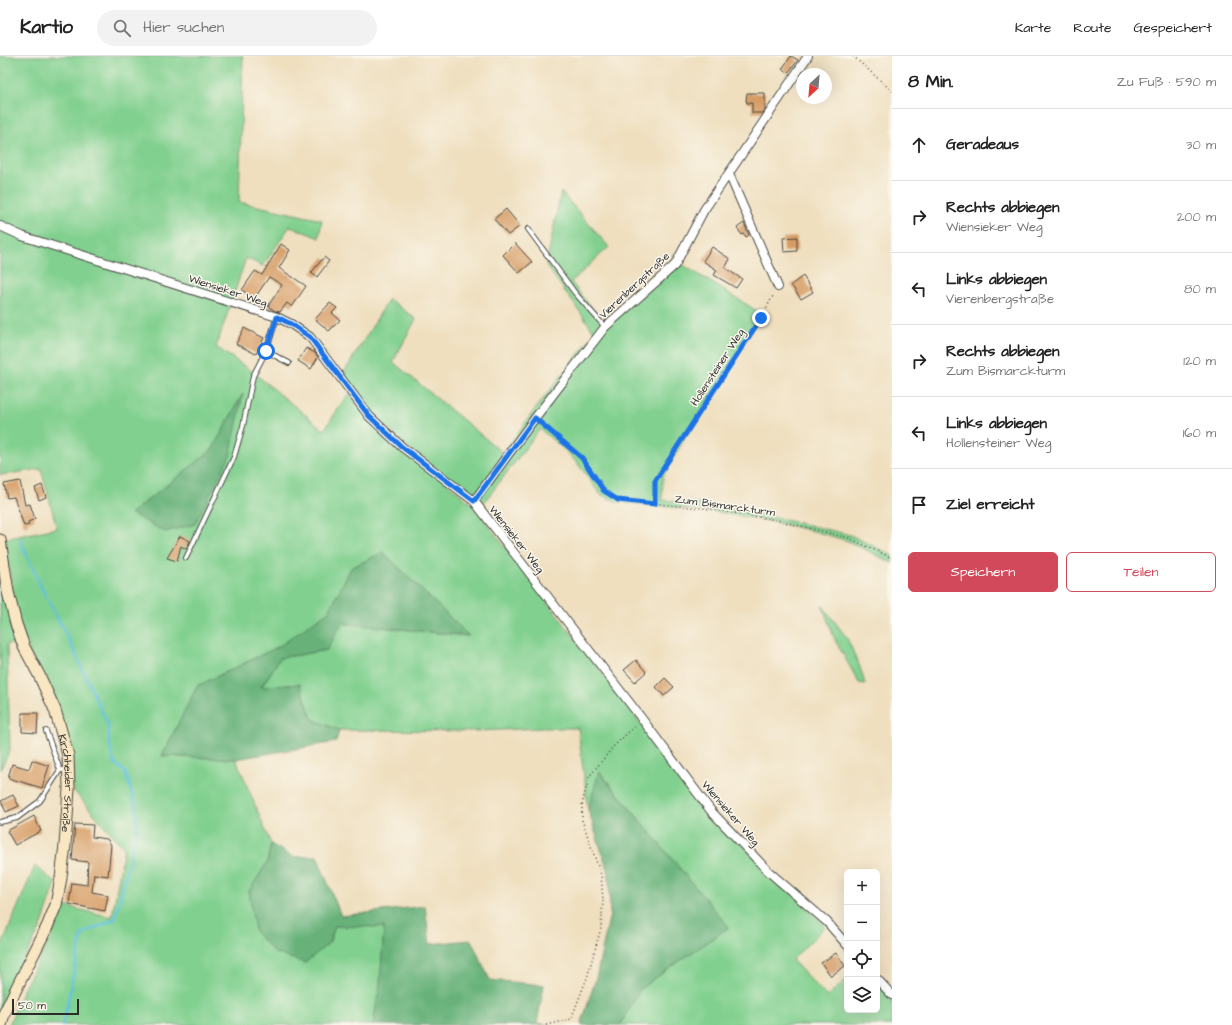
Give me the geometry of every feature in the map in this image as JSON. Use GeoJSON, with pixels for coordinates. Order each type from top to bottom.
{"type":"FeatureCollection","features":[{"type":"Feature","properties":{"kind":"main road","name":"Kirchheider Straße"},"geometry":{"type":"LineString","coordinates":[[0,540],[8,592],[16,624],[24,647],[55,710],[68,755],[64,770],[69,788],[65,845],[56,905],[47,927],[4,1014],[1,1025]]}},
{"type":"Feature","properties":{"kind":"street","name":"Vierenbergstraße"},"geometry":{"type":"LineString","coordinates":[[474,501],[605,327],[676,265],[704,210],[808,56]]}},
{"type":"Feature","properties":{"kind":"street"},"geometry":{"type":"LineString","coordinates":[[729,174],[778,287]]}},
{"type":"Feature","properties":{"kind":"street","name":"Wiensieker Weg"},"geometry":{"type":"LineString","coordinates":[[0,226],[22,236],[277,317],[291,324],[310,337],[369,416],[402,447],[474,501],[711,811],[768,871],[827,922],[844,942]]}},
{"type":"Feature","properties":{"kind":"street"},"geometry":{"type":"LineString","coordinates":[[880,982],[892,995]]}},
{"type":"Feature","properties":{"kind":"lane"},"geometry":{"type":"LineString","coordinates":[[528,229],[575,292],[605,327]]}},
{"type":"Feature","properties":{"kind":"lane"},"geometry":{"type":"LineString","coordinates":[[186,558],[234,456],[243,426],[253,376],[266,351],[277,317]]}},
{"type":"Feature","properties":{"kind":"lane"},"geometry":{"type":"LineString","coordinates":[[266,351],[289,363]]}},
{"type":"Feature","properties":{"kind":"lane"},"geometry":{"type":"LineString","coordinates":[[0,822],[17,818],[40,801],[64,770],[46,731]]}},
{"type":"Feature","properties":{"kind":"path"},"geometry":{"type":"LineString","coordinates":[[853,56],[892,91]]}},
{"type":"Feature","properties":{"kind":"path","name":"Hollensteiner Weg"},"geometry":{"type":"LineString","coordinates":[[655,504],[655,481],[761,318],[778,287]]}},
{"type":"Feature","properties":{"kind":"path","name":"Zum Bismarckturm"},"geometry":{"type":"LineString","coordinates":[[535,418],[582,458],[604,491],[618,500],[711,509],[776,520],[849,538],[892,558]]}},
{"type":"Feature","properties":{"kind":"path"},"geometry":{"type":"LineString","coordinates":[[546,1025],[571,1019],[587,978],[601,928],[603,900],[601,875],[582,820],[582,804],[589,777],[613,747],[642,719]]}},
{"type":"Feature","properties":{"kind":"green space"},"geometry":{"type":"Polygon","coordinates":[[[0,56],[243,56],[239,202],[322,220],[319,238],[290,226],[263,266],[246,258],[216,347],[249,369],[324,430],[349,393],[365,414],[472,504],[709,812],[826,926],[792,960],[827,997],[844,982],[844,1013],[880,1013],[880,985],[892,998],[892,1025],[620,1025],[641,988],[728,927],[600,772],[588,810],[578,728],[480,731],[339,730],[312,720],[300,684],[261,688],[280,658],[327,650],[342,623],[468,636],[383,552],[351,568],[329,611],[280,646],[197,686],[162,756],[236,759],[271,844],[267,863],[249,891],[329,943],[335,926],[384,927],[380,984],[373,1025],[9,1025],[23,990],[54,930],[60,905],[112,917],[124,848],[72,789],[71,756],[18,623],[4,539],[57,528],[41,469],[0,475],[0,56]],[[242,395],[212,450],[131,514],[195,524],[242,395]]]}},
{"type":"Feature","properties":{"kind":"green space"},"geometry":{"type":"Polygon","coordinates":[[[561,192],[609,247],[571,282],[604,324],[680,263],[762,314],[663,476],[662,500],[710,505],[850,535],[892,555],[892,563],[848,541],[775,522],[711,511],[617,502],[600,494],[578,464],[565,450],[540,429],[482,505],[472,495],[406,446],[375,416],[343,374],[389,299],[416,319],[393,362],[503,453],[595,333],[546,265],[561,192]]]}},
{"type":"Feature","properties":{"kind":"green space"},"geometry":{"type":"Polygon","coordinates":[[[243,394],[230,456],[195,524],[165,532],[131,513],[212,450],[243,394]]]}},
{"type":"Feature","properties":{"kind":"green space"},"geometry":{"type":"Polygon","coordinates":[[[383,552],[469,636],[342,623],[327,650],[280,658],[261,687],[300,684],[312,719],[339,730],[336,742],[236,759],[162,756],[197,686],[280,646],[329,611],[351,568],[383,552]]]}},
{"type":"Feature","properties":{"kind":"green space"},"geometry":{"type":"Polygon","coordinates":[[[0,562],[18,644],[7,644],[10,750],[0,770],[0,562]]]}},
{"type":"Feature","properties":{"kind":"green space"},"geometry":{"type":"Polygon","coordinates":[[[822,605],[847,638],[860,667],[865,684],[859,683],[835,640],[822,605]]]}},
{"type":"Feature","properties":{"kind":"green space"},"geometry":{"type":"Polygon","coordinates":[[[599,772],[729,927],[641,988],[620,1025],[581,1025],[596,978],[610,914],[609,874],[588,810],[599,772]]]}},
{"type":"Feature","properties":{"kind":"green space"},"geometry":{"type":"Polygon","coordinates":[[[271,844],[293,857],[317,856],[341,916],[425,906],[430,944],[471,940],[490,980],[544,985],[537,1023],[550,1025],[373,1025],[380,984],[384,927],[335,926],[329,943],[305,963],[275,953],[255,932],[249,891],[267,863],[271,844]]]}},
{"type":"Feature","properties":{"kind":"green space"},"geometry":{"type":"Polygon","coordinates":[[[35,866],[56,883],[41,927],[12,982],[0,1014],[0,949],[35,866]]]}},
{"type":"Feature","properties":{"kind":"building"},"geometry":{"type":"Polygon","coordinates":[[[791,56],[798,60],[788,73],[782,69],[791,56]]]}},
{"type":"Feature","properties":{"kind":"building"},"geometry":{"type":"Polygon","coordinates":[[[747,93],[765,93],[765,110],[763,113],[752,113],[752,103],[747,103],[746,101],[747,93]]]}},
{"type":"Feature","properties":{"kind":"building"},"geometry":{"type":"Polygon","coordinates":[[[506,209],[520,226],[508,235],[494,219],[506,209]]]}},
{"type":"Feature","properties":{"kind":"building"},"geometry":{"type":"Polygon","coordinates":[[[744,223],[749,235],[746,237],[744,234],[742,235],[737,228],[744,223]]]}},
{"type":"Feature","properties":{"kind":"building"},"geometry":{"type":"Polygon","coordinates":[[[797,237],[797,251],[784,252],[783,238],[797,237]]]}},
{"type":"Feature","properties":{"kind":"building"},"geometry":{"type":"Polygon","coordinates":[[[515,243],[532,262],[519,273],[503,255],[515,243]]]}},
{"type":"Feature","properties":{"kind":"building"},"geometry":{"type":"Polygon","coordinates":[[[281,244],[290,250],[279,268],[306,286],[292,307],[287,303],[280,312],[275,311],[268,306],[282,285],[269,277],[254,299],[242,290],[255,271],[262,275],[281,244]]]}},
{"type":"Feature","properties":{"kind":"building"},"geometry":{"type":"Polygon","coordinates":[[[712,247],[730,259],[725,268],[742,279],[736,288],[714,275],[717,270],[703,261],[712,247]]]}},
{"type":"Feature","properties":{"kind":"building"},"geometry":{"type":"Polygon","coordinates":[[[324,257],[329,261],[317,277],[311,273],[324,257]]]}},
{"type":"Feature","properties":{"kind":"building"},"geometry":{"type":"Polygon","coordinates":[[[803,276],[813,292],[801,299],[791,285],[803,276]]]}},
{"type":"Feature","properties":{"kind":"building"},"geometry":{"type":"Polygon","coordinates":[[[330,303],[337,308],[332,313],[340,320],[329,331],[315,319],[330,303]]]}},
{"type":"Feature","properties":{"kind":"building"},"geometry":{"type":"Polygon","coordinates":[[[244,328],[264,338],[256,354],[236,344],[244,328]]]}},
{"type":"Feature","properties":{"kind":"building"},"geometry":{"type":"Polygon","coordinates":[[[306,348],[315,353],[318,357],[311,369],[298,361],[306,348]]]}},
{"type":"Feature","properties":{"kind":"building"},"geometry":{"type":"Polygon","coordinates":[[[20,481],[25,505],[30,504],[35,519],[28,522],[29,525],[24,526],[14,497],[7,498],[4,484],[20,481]]]}},
{"type":"Feature","properties":{"kind":"building"},"geometry":{"type":"Polygon","coordinates":[[[42,485],[46,497],[39,500],[35,488],[42,485]]]}},
{"type":"Feature","properties":{"kind":"building"},"geometry":{"type":"Polygon","coordinates":[[[180,536],[190,541],[186,549],[181,546],[177,561],[167,558],[180,536]]]}},
{"type":"Feature","properties":{"kind":"building"},"geometry":{"type":"Polygon","coordinates":[[[636,660],[646,672],[635,682],[624,670],[636,660]]]}},
{"type":"Feature","properties":{"kind":"building"},"geometry":{"type":"Polygon","coordinates":[[[665,678],[674,687],[664,696],[656,687],[665,678]]]}},
{"type":"Feature","properties":{"kind":"building"},"geometry":{"type":"Polygon","coordinates":[[[22,713],[38,713],[37,733],[22,732],[22,713]]]}},
{"type":"Feature","properties":{"kind":"building"},"geometry":{"type":"Polygon","coordinates":[[[32,760],[49,766],[42,788],[8,778],[12,764],[29,769],[32,760]]]}},
{"type":"Feature","properties":{"kind":"building"},"geometry":{"type":"Polygon","coordinates":[[[13,795],[19,806],[6,812],[1,801],[13,795]]]}},
{"type":"Feature","properties":{"kind":"building"},"geometry":{"type":"Polygon","coordinates":[[[34,816],[41,831],[15,845],[7,831],[34,816]]]}},
{"type":"Feature","properties":{"kind":"building"},"geometry":{"type":"Polygon","coordinates":[[[75,824],[93,825],[92,837],[107,839],[111,845],[108,876],[94,874],[92,892],[108,895],[105,911],[69,904],[72,883],[87,885],[88,862],[72,860],[75,824]]]}},
{"type":"Feature","properties":{"kind":"building"},"geometry":{"type":"Polygon","coordinates":[[[836,953],[844,967],[831,976],[821,963],[836,953]]]}},
{"type":"Feature","properties":{"kind":"waterway"},"geometry":{"type":"LineString","coordinates":[[20,540],[41,587],[67,636],[108,725],[109,742],[114,763],[125,772],[136,806],[137,829],[115,919],[82,934],[62,1025]]}},
{"type":"Feature","properties":{"kind":"route"},"geometry":{"type":"LineString","coordinates":[[266,351],[277,317],[291,324],[310,337],[369,416],[402,447],[474,501],[535,418],[582,458],[604,491],[618,500],[655,504],[655,481],[761,318]]}}]}
